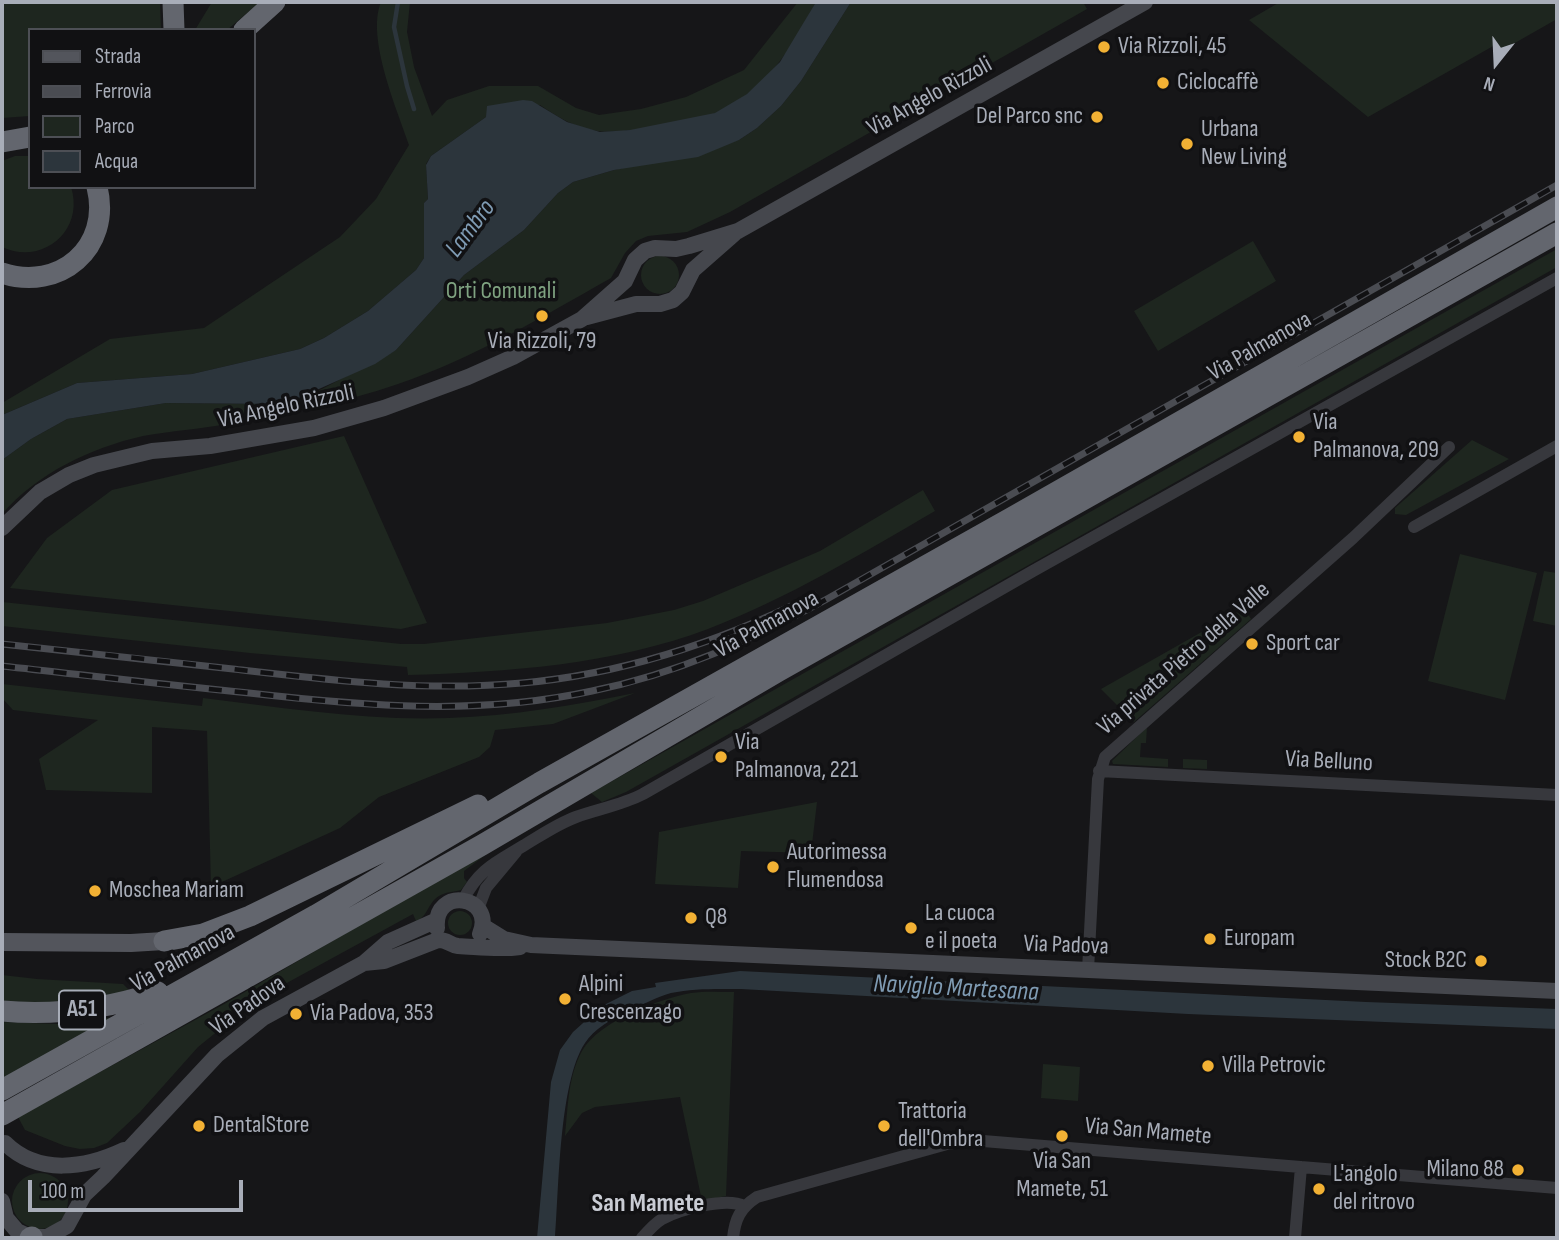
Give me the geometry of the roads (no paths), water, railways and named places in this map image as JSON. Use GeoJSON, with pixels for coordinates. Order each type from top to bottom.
{"type":"FeatureCollection","features":[{"type":"Feature","properties":{"kind":"highway"},"geometry":{"type":"LineString","coordinates":[[173,2],[174,28]]}},
{"type":"Feature","properties":{"kind":"highway"},"geometry":{"type":"LineString","coordinates":[[246,28],[275,2]]}},
{"type":"Feature","properties":{"kind":"highway"},"geometry":{"type":"LineString","coordinates":[[2,142],[28,137]]}},
{"type":"Feature","properties":{"kind":"highway"},"geometry":{"type":"LineString","coordinates":[[2,273],[19,278],[45,277],[76,261],[92,240],[98,223],[100,206],[97,189]]}},
{"type":"Feature","properties":{"kind":"highway","name":"Via Palmanova"},"geometry":{"type":"LineString","coordinates":[[2,1090],[220,969],[539,783],[1011,519],[1557,207]]}},
{"type":"Feature","properties":{"kind":"highway","name":"Via Palmanova"},"geometry":{"type":"LineString","coordinates":[[6,1112],[204,1003],[482,845],[779,671],[1557,233]]}},
{"type":"Feature","properties":{"kind":"highway"},"geometry":{"type":"LineString","coordinates":[[164,941],[203,934],[250,916],[465,811],[539,783]]}},
{"type":"Feature","properties":{"kind":"highway","name":"A51"},"geometry":{"type":"LineString","coordinates":[[2,1011],[50,1013],[108,1006],[220,969]]}},
{"type":"Feature","properties":{"kind":"main road"},"geometry":{"type":"LineString","coordinates":[[2,942],[164,941]]}},
{"type":"Feature","properties":{"kind":"street","name":"Via Angelo Rizzoli"},"geometry":{"type":"LineString","coordinates":[[2,528],[40,492],[69,475],[94,465],[142,453],[284,434],[354,418],[483,371],[582,319],[636,303],[661,304],[673,300],[681,293],[693,270],[738,231],[1145,2]]}},
{"type":"Feature","properties":{"kind":"street","name":"Via Angelo Rizzoli"},"geometry":{"type":"LineString","coordinates":[[582,319],[625,281],[636,259],[644,252],[687,247],[738,231]]}},
{"type":"Feature","properties":{"kind":"street"},"geometry":{"type":"LineString","coordinates":[[663,249],[674,253],[683,263],[685,284]]}},
{"type":"Feature","properties":{"kind":"street"},"geometry":{"type":"LineString","coordinates":[[631,269],[630,279],[635,292],[644,301],[652,304]]}},
{"type":"Feature","properties":{"kind":"street"},"geometry":{"type":"LineString","coordinates":[[463,900],[475,879],[486,868],[569,820],[636,797],[1557,278]]}},
{"type":"Feature","properties":{"kind":"street"},"geometry":{"type":"LineString","coordinates":[[1413,527],[1557,446]]}},
{"type":"Feature","properties":{"kind":"street","name":"Via privata Pietro della Valle"},"geometry":{"type":"LineString","coordinates":[[1088,970],[1099,771],[1105,757],[1353,538],[1449,447]]}},
{"type":"Feature","properties":{"kind":"street","name":"Via Belluno"},"geometry":{"type":"LineString","coordinates":[[1099,771],[1557,795]]}},
{"type":"Feature","properties":{"kind":"street"},"geometry":{"type":"LineString","coordinates":[[466,945],[477,938],[483,926],[478,909],[486,888],[520,848]]}},
{"type":"Feature","properties":{"kind":"street"},"geometry":{"type":"LineString","coordinates":[[444,939],[438,930],[437,920],[445,905],[463,900],[478,909]]}},
{"type":"Feature","properties":{"kind":"street","name":"Via Padova"},"geometry":{"type":"LineString","coordinates":[[2,1202],[4,1215],[22,1234],[31,1238],[46,1237],[61,1231],[71,1220],[84,1195],[143,1136],[217,1055],[243,1033],[278,1009],[364,963],[388,942],[437,920]]}},
{"type":"Feature","properties":{"kind":"street","name":"Via Padova"},"geometry":{"type":"LineString","coordinates":[[483,926],[504,939],[531,945],[1557,991]]}},
{"type":"Feature","properties":{"kind":"street","name":"Via Padova"},"geometry":{"type":"LineString","coordinates":[[364,963],[384,961],[424,943],[444,939],[454,945],[501,950],[531,945]]}},
{"type":"Feature","properties":{"kind":"street","name":"Via Padova"},"geometry":{"type":"LineString","coordinates":[[5,1143],[23,1157],[46,1165],[98,1161],[130,1147],[143,1136]]}},
{"type":"Feature","properties":{"kind":"street","name":"Via San Mamete"},"geometry":{"type":"LineString","coordinates":[[642,1238],[660,1220],[676,1213],[730,1201],[744,1206],[757,1197],[778,1190],[947,1143],[971,1140],[1557,1188]]}},
{"type":"Feature","properties":{"kind":"street"},"geometry":{"type":"LineString","coordinates":[[1295,1238],[1301,1167]]}},
{"type":"Feature","properties":{"kind":"street"},"geometry":{"type":"LineString","coordinates":[[733,1238],[737,1215],[744,1206]]}},
{"type":"Feature","properties":{"kind":"water","name":"Lambro"},"geometry":{"type":"Polygon","coordinates":[[[816,2],[851,2],[801,81],[781,106],[757,128],[739,140],[698,157],[614,170],[573,182],[558,193],[524,230],[464,275],[396,350],[375,364],[292,401],[272,404],[166,403],[67,419],[31,439],[2,460],[2,415],[77,383],[192,374],[300,349],[324,338],[368,311],[416,270],[424,258],[424,203],[428,199],[426,165],[431,156],[486,117],[487,106],[532,101],[567,122],[600,132],[630,130],[715,113],[747,94],[780,62],[816,2]]]}},
{"type":"Feature","properties":{"kind":"water","name":"Naviglio Martesana"},"geometry":{"type":"Polygon","coordinates":[[[740,971],[1557,1009],[1557,1029],[1188,1014],[741,989],[671,993],[609,1021],[585,1043],[576,1061],[565,1109],[555,1238],[537,1238],[551,1082],[560,1050],[573,1032],[602,1006],[632,991],[656,987],[655,983],[740,971]]]}},
{"type":"Feature","properties":{"kind":"waterway"},"geometry":{"type":"LineString","coordinates":[[398,2],[394,27],[414,109]]}},
{"type":"Feature","properties":{"kind":"railway"},"geometry":{"type":"LineString","coordinates":[[2,666],[292,698],[420,706],[506,704],[549,699],[654,675],[742,642],[827,599],[1557,185]]}},
{"type":"Feature","properties":{"kind":"railway"},"geometry":{"type":"LineString","coordinates":[[2,644],[341,681],[449,686],[522,683],[598,672],[672,653],[744,627],[814,595]]}},
{"type":"Feature","properties":{"kind":"place","name":"Via Rizzoli, 45"},"geometry":{"type":"Point","coordinates":[1104,47]}},
{"type":"Feature","properties":{"kind":"place","name":"Ciclocaffè"},"geometry":{"type":"Point","coordinates":[1163,83]}},
{"type":"Feature","properties":{"kind":"place","name":"Del Parco snc"},"geometry":{"type":"Point","coordinates":[1097,117]}},
{"type":"Feature","properties":{"kind":"place","name":"Urbana New Living"},"geometry":{"type":"Point","coordinates":[1187,144]}},
{"type":"Feature","properties":{"kind":"place","name":"Via Rizzoli, 79"},"geometry":{"type":"Point","coordinates":[542,316]}},
{"type":"Feature","properties":{"kind":"place","name":"Via Palmanova, 209"},"geometry":{"type":"Point","coordinates":[1299,437]}},
{"type":"Feature","properties":{"kind":"place","name":"Sport car"},"geometry":{"type":"Point","coordinates":[1252,644]}},
{"type":"Feature","properties":{"kind":"place","name":"Via Palmanova, 221"},"geometry":{"type":"Point","coordinates":[721,757]}},
{"type":"Feature","properties":{"kind":"place","name":"Autorimessa Flumendosa"},"geometry":{"type":"Point","coordinates":[773,867]}},
{"type":"Feature","properties":{"kind":"place","name":"Moschea Mariam"},"geometry":{"type":"Point","coordinates":[95,891]}},
{"type":"Feature","properties":{"kind":"place","name":"Q8"},"geometry":{"type":"Point","coordinates":[691,918]}},
{"type":"Feature","properties":{"kind":"place","name":"La cuoca e il poeta"},"geometry":{"type":"Point","coordinates":[911,928]}},
{"type":"Feature","properties":{"kind":"place","name":"Europam"},"geometry":{"type":"Point","coordinates":[1210,939]}},
{"type":"Feature","properties":{"kind":"place","name":"Stock B2C"},"geometry":{"type":"Point","coordinates":[1481,961]}},
{"type":"Feature","properties":{"kind":"place","name":"Alpini Crescenzago"},"geometry":{"type":"Point","coordinates":[565,999]}},
{"type":"Feature","properties":{"kind":"place","name":"Via Padova, 353"},"geometry":{"type":"Point","coordinates":[296,1014]}},
{"type":"Feature","properties":{"kind":"place","name":"Villa Petrovic"},"geometry":{"type":"Point","coordinates":[1208,1066]}},
{"type":"Feature","properties":{"kind":"place","name":"DentalStore"},"geometry":{"type":"Point","coordinates":[199,1126]}},
{"type":"Feature","properties":{"kind":"place","name":"Trattoria dell'Ombra"},"geometry":{"type":"Point","coordinates":[884,1126]}},
{"type":"Feature","properties":{"kind":"place","name":"Via San Mamete, 51"},"geometry":{"type":"Point","coordinates":[1062,1136]}},
{"type":"Feature","properties":{"kind":"place","name":"Milano 88"},"geometry":{"type":"Point","coordinates":[1518,1170]}},
{"type":"Feature","properties":{"kind":"place","name":"L'angolo del ritrovo"},"geometry":{"type":"Point","coordinates":[1319,1189]}},
{"type":"Feature","properties":{"kind":"district","name":"San Mamete"},"geometry":{"type":"Point","coordinates":[648,1204]}},
{"type":"Feature","properties":{"kind":"park label","name":"Orti Comunali"},"geometry":{"type":"Point","coordinates":[501,292]}}]}
